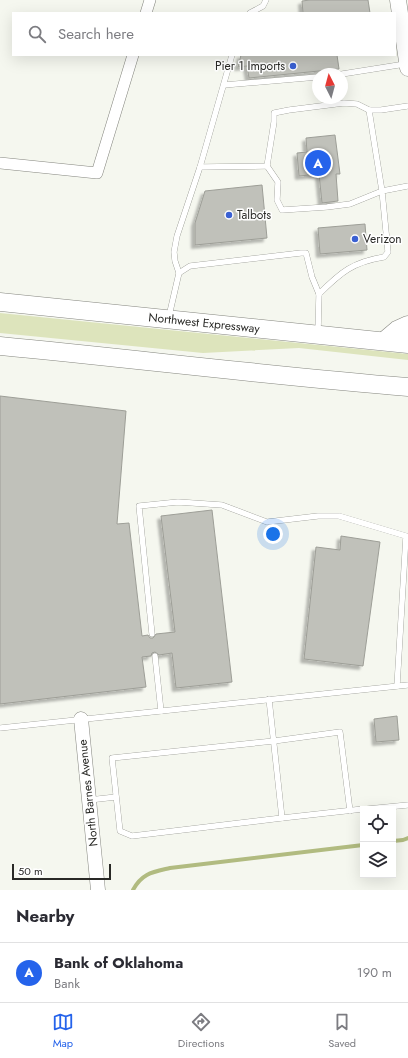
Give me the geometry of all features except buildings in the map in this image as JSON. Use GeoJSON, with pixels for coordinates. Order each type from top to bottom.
{"type":"FeatureCollection","features":[{"type":"Feature","properties":{"kind":"highway","name":"Northwest Expressway"},"geometry":{"type":"LineString","coordinates":[[0,302],[408,344]]}},
{"type":"Feature","properties":{"kind":"highway"},"geometry":{"type":"LineString","coordinates":[[384,341],[397,330],[408,325]]}},
{"type":"Feature","properties":{"kind":"highway"},"geometry":{"type":"LineString","coordinates":[[0,346],[303,378],[408,387]]}},
{"type":"Feature","properties":{"kind":"main road"},"geometry":{"type":"LineString","coordinates":[[398,0],[408,68]]}},
{"type":"Feature","properties":{"kind":"street"},"geometry":{"type":"LineString","coordinates":[[146,12],[150,0]]}},
{"type":"Feature","properties":{"kind":"street"},"geometry":{"type":"LineString","coordinates":[[0,163],[97,173],[133,56]]}},
{"type":"Feature","properties":{"kind":"street","name":"North Barnes Avenue"},"geometry":{"type":"LineString","coordinates":[[80,719],[98,890]]}},
{"type":"Feature","properties":{"kind":"lane"},"geometry":{"type":"LineString","coordinates":[[252,12],[263,6],[266,0]]}},
{"type":"Feature","properties":{"kind":"lane"},"geometry":{"type":"LineString","coordinates":[[168,319],[179,273],[174,252],[177,236],[200,167],[232,56]]}},
{"type":"Feature","properties":{"kind":"lane"},"geometry":{"type":"LineString","coordinates":[[348,73],[408,64]]}},
{"type":"Feature","properties":{"kind":"lane"},"geometry":{"type":"LineString","coordinates":[[224,84],[312,77]]}},
{"type":"Feature","properties":{"kind":"lane"},"geometry":{"type":"LineString","coordinates":[[408,106],[381,110],[369,110],[357,104],[344,103],[274,113],[267,166],[278,182],[278,200],[282,210],[350,204],[382,190],[408,186]]}},
{"type":"Feature","properties":{"kind":"lane"},"geometry":{"type":"LineString","coordinates":[[319,294],[334,279],[352,266],[367,259],[384,257],[388,252],[382,190],[369,110]]}},
{"type":"Feature","properties":{"kind":"lane"},"geometry":{"type":"LineString","coordinates":[[200,167],[267,166]]}},
{"type":"Feature","properties":{"kind":"lane"},"geometry":{"type":"LineString","coordinates":[[179,273],[190,266],[306,253],[319,294],[318,334]]}},
{"type":"Feature","properties":{"kind":"lane"},"geometry":{"type":"LineString","coordinates":[[152,634],[139,506],[178,502],[222,505],[267,522],[318,516],[339,516],[406,536],[396,686]]}},
{"type":"Feature","properties":{"kind":"lane"},"geometry":{"type":"LineString","coordinates":[[154,656],[161,711]]}},
{"type":"Feature","properties":{"kind":"lane"},"geometry":{"type":"LineString","coordinates":[[0,728],[408,685]]}},
{"type":"Feature","properties":{"kind":"lane"},"geometry":{"type":"LineString","coordinates":[[269,699],[282,818]]}},
{"type":"Feature","properties":{"kind":"lane"},"geometry":{"type":"LineString","coordinates":[[350,811],[340,732],[274,741],[112,758],[120,831],[132,836],[282,818],[350,811],[360,809]]}},
{"type":"Feature","properties":{"kind":"lane"},"geometry":{"type":"LineString","coordinates":[[89,800],[116,797]]}},
{"type":"Feature","properties":{"kind":"lane"},"geometry":{"type":"LineString","coordinates":[[392,806],[408,804]]}},
{"type":"Feature","properties":{"kind":"green space"},"geometry":{"type":"Polygon","coordinates":[[[0,313],[408,354],[408,360],[299,348],[203,353],[0,333],[0,313]]]}},
{"type":"Feature","properties":{"kind":"waterway"},"geometry":{"type":"LineString","coordinates":[[396,841],[408,838]]}},
{"type":"Feature","properties":{"kind":"waterway"},"geometry":{"type":"LineString","coordinates":[[133,890],[136,884],[148,874],[170,868],[360,845]]}},
{"type":"Feature","properties":{"kind":"place","name":"Pier 1 Imports"},"geometry":{"type":"Point","coordinates":[293,66]}},
{"type":"Feature","properties":{"kind":"place","name":"Bank of Oklahoma"},"geometry":{"type":"Point","coordinates":[318,163]}},
{"type":"Feature","properties":{"kind":"place","name":"Talbots"},"geometry":{"type":"Point","coordinates":[229,215]}},
{"type":"Feature","properties":{"kind":"place","name":"Verizon"},"geometry":{"type":"Point","coordinates":[355,239]}}]}
